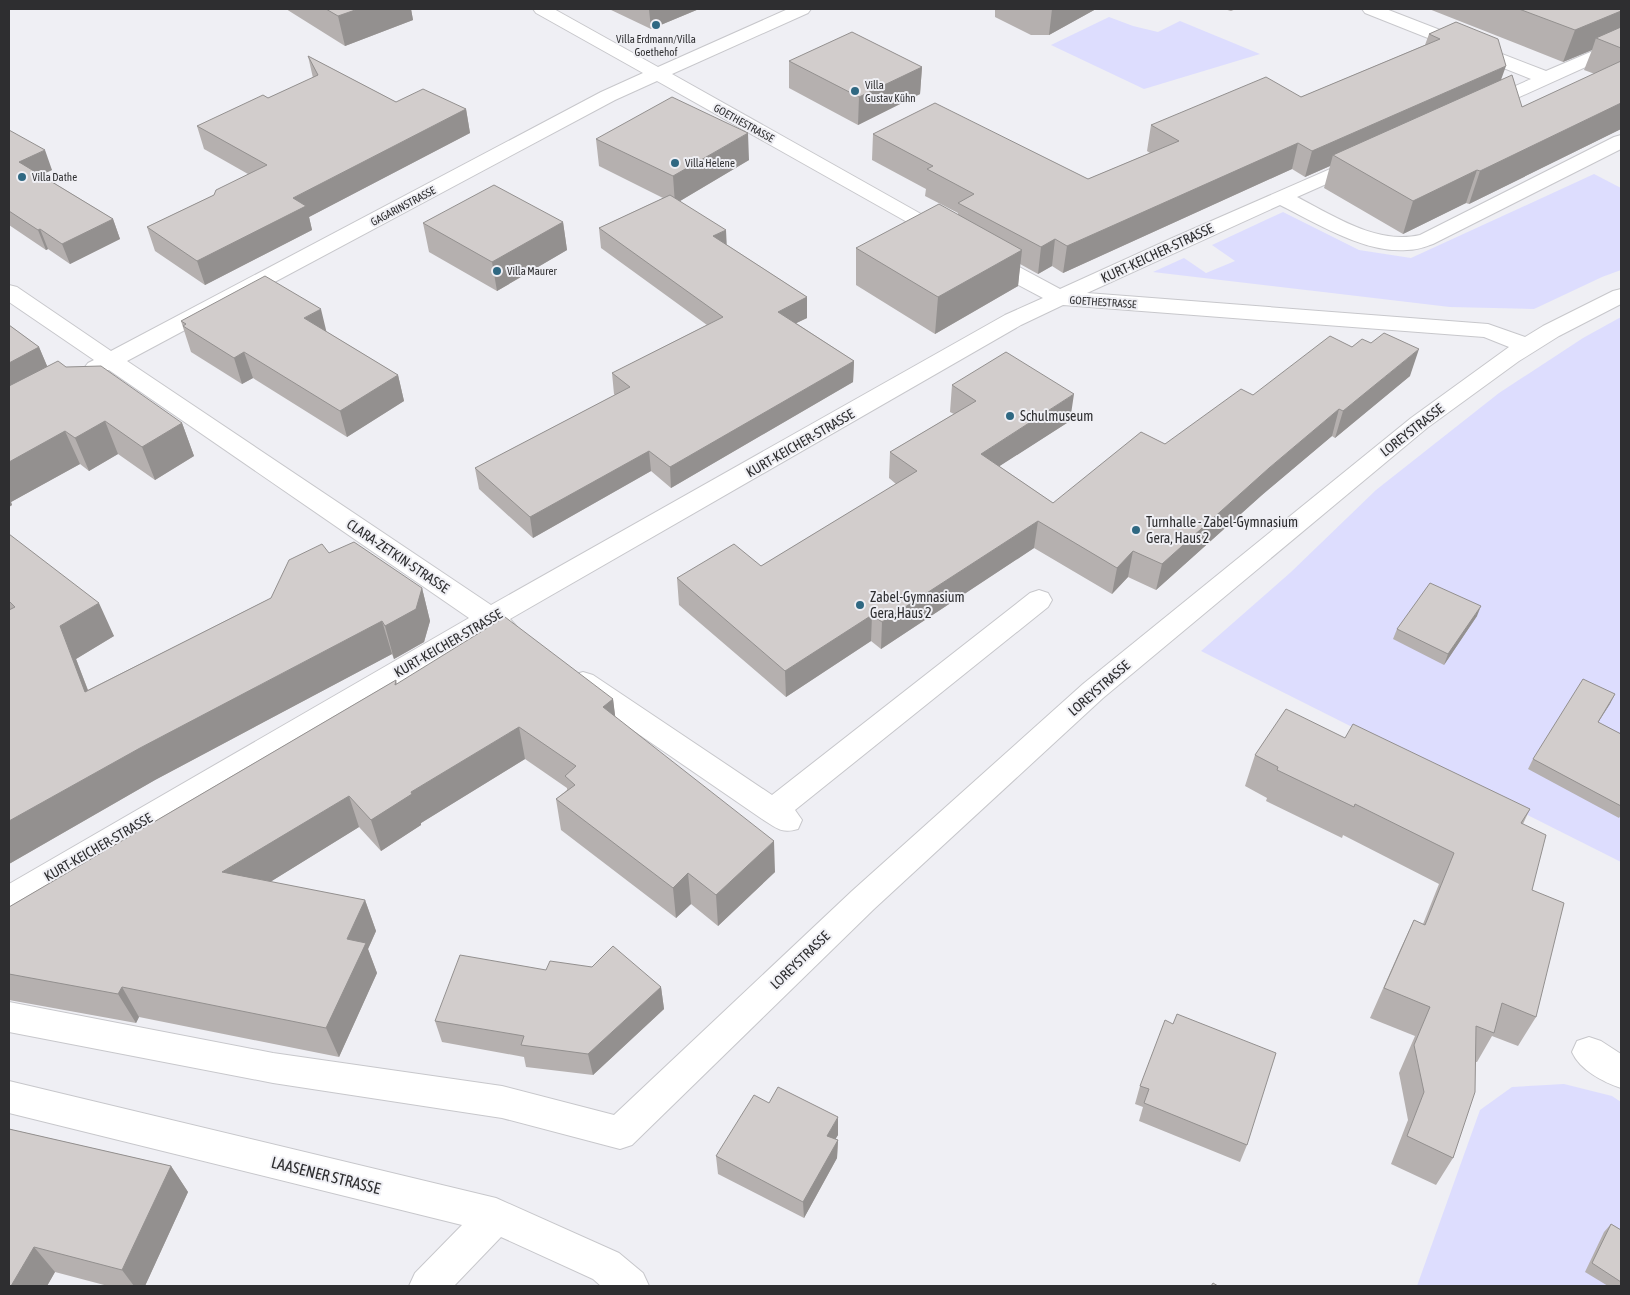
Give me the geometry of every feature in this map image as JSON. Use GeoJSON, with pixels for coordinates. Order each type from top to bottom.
{"type":"FeatureCollection","features":[{"type":"Feature","properties":{"kind":"street","name":"GOETHESTRASSE"},"geometry":{"type":"LineString","coordinates":[[542,9],[963,246],[1060,298],[1488,331],[1527,346]]}},
{"type":"Feature","properties":{"kind":"street","name":"GAGARINSTRASSE"},"geometry":{"type":"LineString","coordinates":[[74,380],[608,96],[802,9]]}},
{"type":"Feature","properties":{"kind":"street"},"geometry":{"type":"LineString","coordinates":[[1371,9],[1546,78]]}},
{"type":"Feature","properties":{"kind":"street"},"geometry":{"type":"LineString","coordinates":[[1466,115],[1621,44]]}},
{"type":"Feature","properties":{"kind":"street"},"geometry":{"type":"LineString","coordinates":[[1282,197],[1341,228],[1381,240],[1406,244],[1426,240],[1621,141]]}},
{"type":"Feature","properties":{"kind":"street","name":"KURT-KEICHER-STRASSE"},"geometry":{"type":"LineString","coordinates":[[9,900],[490,618],[1014,320],[1176,243],[1377,155]]}},
{"type":"Feature","properties":{"kind":"street","name":"LOREYSTRASSE"},"geometry":{"type":"LineString","coordinates":[[9,1017],[273,1068],[502,1102],[620,1133],[863,900],[1093,692],[1419,423],[1527,346],[1551,331],[1621,296]]}},
{"type":"Feature","properties":{"kind":"street","name":"CLARA-ZETKIN-STRASSE"},"geometry":{"type":"LineString","coordinates":[[9,300],[109,362],[522,640]]}},
{"type":"Feature","properties":{"kind":"street"},"geometry":{"type":"LineString","coordinates":[[563,668],[780,816],[1040,600]]}},
{"type":"Feature","properties":{"kind":"street"},"geometry":{"type":"LineString","coordinates":[[1588,1052],[1621,1073]]}},
{"type":"Feature","properties":{"kind":"street","name":"LAASENER STRASSE"},"geometry":{"type":"LineString","coordinates":[[9,1097],[496,1216],[606,1266],[630,1286]]}},
{"type":"Feature","properties":{"kind":"street"},"geometry":{"type":"LineString","coordinates":[[428,1286],[496,1216]]}},
{"type":"Feature","properties":{"kind":"shaded area"},"geometry":{"type":"Polygon","coordinates":[[[1109,17],[1133,26],[1158,32],[1180,21],[1260,54],[1144,89],[1051,45],[1109,17]]]}},
{"type":"Feature","properties":{"kind":"shaded area"},"geometry":{"type":"Polygon","coordinates":[[[1594,174],[1621,188],[1621,270],[1534,309],[1450,307],[1153,272],[1184,258],[1206,273],[1235,261],[1212,245],[1283,212],[1359,250],[1411,258],[1594,174]]]}},
{"type":"Feature","properties":{"kind":"shaded area"},"geometry":{"type":"Polygon","coordinates":[[[1621,317],[1621,862],[1201,651],[1291,572],[1376,490],[1499,393],[1583,338],[1621,317]]]}},
{"type":"Feature","properties":{"kind":"shaded area"},"geometry":{"type":"Polygon","coordinates":[[[1564,1084],[1612,1096],[1621,1102],[1621,1286],[1417,1286],[1480,1110],[1512,1087],[1564,1084]]]}},
{"type":"Feature","properties":{"kind":"building"},"geometry":{"type":"Polygon","coordinates":[[[326,9],[358,9],[338,16],[326,9]]]}},
{"type":"Feature","properties":{"kind":"building"},"geometry":{"type":"Polygon","coordinates":[[[1519,9],[1621,9],[1621,11],[1575,30],[1519,9]]]}},
{"type":"Feature","properties":{"kind":"building"},"geometry":{"type":"Polygon","coordinates":[[[1456,22],[1498,39],[1506,66],[1312,151],[1298,143],[1067,246],[1055,239],[1041,247],[958,203],[974,194],[927,169],[933,166],[873,134],[935,103],[1088,179],[1179,141],[1151,125],[1266,77],[1301,97],[1440,39],[1429,34],[1456,22]]]}},
{"type":"Feature","properties":{"kind":"building"},"geometry":{"type":"Polygon","coordinates":[[[1621,27],[1621,48],[1596,38],[1621,27]]]}},
{"type":"Feature","properties":{"kind":"building"},"geometry":{"type":"Polygon","coordinates":[[[852,32],[922,67],[859,97],[789,61],[852,32]]]}},
{"type":"Feature","properties":{"kind":"building"},"geometry":{"type":"Polygon","coordinates":[[[308,56],[396,102],[423,89],[466,109],[293,198],[306,206],[197,261],[147,227],[214,195],[216,190],[267,165],[197,126],[263,95],[268,98],[318,75],[308,56]]]}},
{"type":"Feature","properties":{"kind":"building"},"geometry":{"type":"Polygon","coordinates":[[[1621,61],[1621,103],[1413,201],[1333,155],[1512,75],[1522,107],[1621,61]]]}},
{"type":"Feature","properties":{"kind":"building"},"geometry":{"type":"Polygon","coordinates":[[[672,97],[748,133],[673,176],[596,139],[672,97]]]}},
{"type":"Feature","properties":{"kind":"building"},"geometry":{"type":"Polygon","coordinates":[[[9,130],[45,150],[19,162],[113,219],[62,244],[9,211],[9,130]]]}},
{"type":"Feature","properties":{"kind":"building"},"geometry":{"type":"Polygon","coordinates":[[[494,185],[563,222],[492,262],[423,223],[494,185]]]}},
{"type":"Feature","properties":{"kind":"building"},"geometry":{"type":"Polygon","coordinates":[[[670,195],[726,230],[713,236],[807,297],[778,312],[854,361],[670,467],[649,451],[530,517],[475,468],[630,387],[612,373],[723,317],[599,228],[670,195]]]}},
{"type":"Feature","properties":{"kind":"building"},"geometry":{"type":"Polygon","coordinates":[[[939,204],[1022,250],[938,297],[856,248],[939,204]]]}},
{"type":"Feature","properties":{"kind":"building"},"geometry":{"type":"Polygon","coordinates":[[[265,276],[321,309],[304,318],[398,375],[340,411],[244,352],[234,358],[183,326],[186,324],[181,321],[265,276]]]}},
{"type":"Feature","properties":{"kind":"building"},"geometry":{"type":"Polygon","coordinates":[[[9,325],[39,347],[9,363],[9,325]]]}},
{"type":"Feature","properties":{"kind":"building"},"geometry":{"type":"Polygon","coordinates":[[[1384,333],[1419,349],[1343,411],[1339,409],[1269,468],[1162,564],[1133,551],[1117,568],[1038,521],[882,622],[872,615],[785,671],[677,578],[734,544],[761,566],[917,471],[890,452],[976,401],[952,385],[1006,352],[1074,394],[981,454],[1053,503],[1141,432],[1165,444],[1241,389],[1253,395],[1330,336],[1352,347],[1362,339],[1371,343],[1384,333]]]}},
{"type":"Feature","properties":{"kind":"building"},"geometry":{"type":"Polygon","coordinates":[[[58,361],[66,367],[101,366],[182,423],[142,447],[105,421],[75,438],[65,431],[9,462],[9,386],[58,361]]]}},
{"type":"Feature","properties":{"kind":"building"},"geometry":{"type":"Polygon","coordinates":[[[9,534],[99,603],[60,626],[85,692],[271,598],[289,560],[322,544],[329,553],[354,542],[422,588],[416,609],[385,626],[382,621],[140,748],[9,821],[9,610],[15,607],[9,601],[9,534]]]}},
{"type":"Feature","properties":{"kind":"building"},"geometry":{"type":"Polygon","coordinates":[[[1430,583],[1481,606],[1448,654],[1397,629],[1430,583]]]}},
{"type":"Feature","properties":{"kind":"building"},"geometry":{"type":"Polygon","coordinates":[[[505,617],[613,699],[603,707],[774,841],[716,895],[688,873],[673,888],[556,799],[575,785],[565,776],[576,766],[519,727],[411,792],[412,794],[371,820],[349,796],[222,872],[365,900],[347,939],[366,943],[326,1028],[122,987],[118,994],[9,974],[9,907],[396,680],[395,685],[505,617]]]}},
{"type":"Feature","properties":{"kind":"building"},"geometry":{"type":"Polygon","coordinates":[[[1583,679],[1615,694],[1598,722],[1621,734],[1621,806],[1533,759],[1583,679]]]}},
{"type":"Feature","properties":{"kind":"building"},"geometry":{"type":"Polygon","coordinates":[[[1286,709],[1345,738],[1353,724],[1530,809],[1521,823],[1546,835],[1532,890],[1564,903],[1536,1017],[1502,1003],[1494,1033],[1476,1026],[1475,1092],[1453,1158],[1407,1136],[1424,1092],[1414,1045],[1430,1007],[1384,988],[1414,920],[1425,925],[1454,853],[1355,804],[1354,807],[1277,770],[1278,767],[1255,755],[1286,709]]]}},
{"type":"Feature","properties":{"kind":"building"},"geometry":{"type":"Polygon","coordinates":[[[613,946],[661,987],[588,1054],[521,1045],[524,1036],[435,1021],[460,955],[546,970],[550,961],[592,967],[613,946]]]}},
{"type":"Feature","properties":{"kind":"building"},"geometry":{"type":"Polygon","coordinates":[[[1177,1014],[1276,1053],[1247,1145],[1144,1103],[1149,1089],[1140,1086],[1165,1020],[1173,1024],[1177,1014]]]}},
{"type":"Feature","properties":{"kind":"building"},"geometry":{"type":"Polygon","coordinates":[[[778,1087],[838,1117],[827,1136],[838,1140],[803,1202],[716,1156],[754,1095],[769,1103],[778,1087]]]}},
{"type":"Feature","properties":{"kind":"building"},"geometry":{"type":"Polygon","coordinates":[[[9,1129],[171,1166],[122,1270],[34,1247],[11,1286],[9,1286],[9,1129]]]}},
{"type":"Feature","properties":{"kind":"building"},"geometry":{"type":"Polygon","coordinates":[[[1611,1224],[1621,1230],[1621,1282],[1592,1263],[1611,1224]]]}},
{"type":"Feature","properties":{"kind":"place","name":"Villa Erdmann/Villa Goethehof"},"geometry":{"type":"Point","coordinates":[656,25]}},
{"type":"Feature","properties":{"kind":"place","name":"Villa Gustav Kühn"},"geometry":{"type":"Point","coordinates":[855,91]}},
{"type":"Feature","properties":{"kind":"place","name":"Villa Helene"},"geometry":{"type":"Point","coordinates":[675,163]}},
{"type":"Feature","properties":{"kind":"place","name":"Villa Dathe"},"geometry":{"type":"Point","coordinates":[22,177]}},
{"type":"Feature","properties":{"kind":"place","name":"Villa Maurer"},"geometry":{"type":"Point","coordinates":[497,271]}},
{"type":"Feature","properties":{"kind":"place","name":"Schulmuseum"},"geometry":{"type":"Point","coordinates":[1010,416]}},
{"type":"Feature","properties":{"kind":"place","name":"Turnhalle - Zabel-Gymnasium Gera, Haus 2"},"geometry":{"type":"Point","coordinates":[1136,530]}},
{"type":"Feature","properties":{"kind":"place","name":"Zabel-Gymnasium Gera,Haus 2"},"geometry":{"type":"Point","coordinates":[860,605]}}]}
